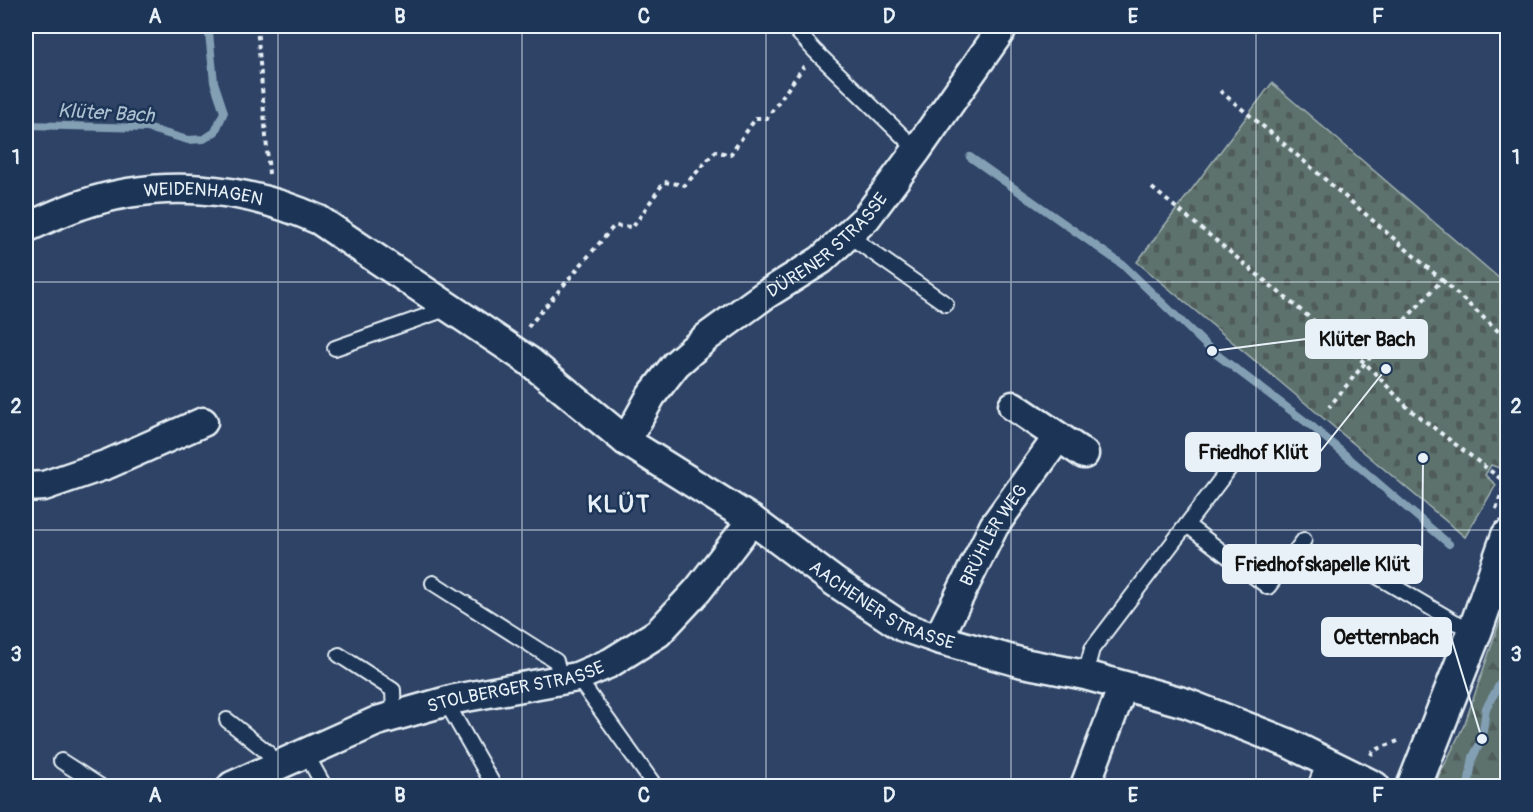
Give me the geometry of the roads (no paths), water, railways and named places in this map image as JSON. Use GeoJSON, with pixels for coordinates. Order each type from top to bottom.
{"type":"FeatureCollection","features":[{"type":"Feature","properties":{"kind":"main road"},"geometry":{"type":"LineString","coordinates":[[1414,786],[1475,631],[1508,537]]}},
{"type":"Feature","properties":{"kind":"street","name":"DÜRENER STRASSE"},"geometry":{"type":"LineString","coordinates":[[626,441],[651,396],[676,363],[707,336],[821,260],[866,218],[1004,26]]}},
{"type":"Feature","properties":{"kind":"street","name":"WEIDENHAGEN"},"geometry":{"type":"LineString","coordinates":[[26,228],[82,204],[139,190],[209,189],[243,194],[294,209],[319,220],[373,256]]}},
{"type":"Feature","properties":{"kind":"street","name":"AACHENER STRASSE"},"geometry":{"type":"LineString","coordinates":[[373,256],[529,361],[626,441],[752,520],[835,582],[903,627],[1023,663],[1084,675],[1186,704],[1288,743],[1320,774],[1375,786]]}},
{"type":"Feature","properties":{"kind":"street"},"geometry":{"type":"LineString","coordinates":[[1013,406],[1084,454]]}},
{"type":"Feature","properties":{"kind":"street"},"geometry":{"type":"LineString","coordinates":[[26,487],[44,486],[108,464],[202,422]]}},
{"type":"Feature","properties":{"kind":"street","name":"BRÜHLER WEG"},"geometry":{"type":"LineString","coordinates":[[938,639],[994,526],[1058,437]]}},
{"type":"Feature","properties":{"kind":"street","name":"STOLBERGER STRASSE"},"geometry":{"type":"LineString","coordinates":[[232,786],[378,721],[446,702],[569,678],[610,663],[658,633],[698,590],[752,520]]}},
{"type":"Feature","properties":{"kind":"street"},"geometry":{"type":"LineString","coordinates":[[1085,786],[1123,686]]}},
{"type":"Feature","properties":{"kind":"lane"},"geometry":{"type":"LineString","coordinates":[[792,26],[917,150]]}},
{"type":"Feature","properties":{"kind":"lane"},"geometry":{"type":"LineString","coordinates":[[848,235],[946,304]]}},
{"type":"Feature","properties":{"kind":"lane"},"geometry":{"type":"LineString","coordinates":[[335,348],[448,308]]}},
{"type":"Feature","properties":{"kind":"lane"},"geometry":{"type":"LineString","coordinates":[[1084,675],[1092,649],[1238,457]]}},
{"type":"Feature","properties":{"kind":"lane"},"geometry":{"type":"LineString","coordinates":[[1186,525],[1268,587],[1304,540]]}},
{"type":"Feature","properties":{"kind":"lane"},"geometry":{"type":"LineString","coordinates":[[1344,557],[1455,622],[1475,631]]}},
{"type":"Feature","properties":{"kind":"lane"},"geometry":{"type":"LineString","coordinates":[[433,583],[556,661],[655,786]]}},
{"type":"Feature","properties":{"kind":"lane"},"geometry":{"type":"LineString","coordinates":[[339,655],[393,690],[394,716]]}},
{"type":"Feature","properties":{"kind":"lane"},"geometry":{"type":"LineString","coordinates":[[446,702],[494,786]]}},
{"type":"Feature","properties":{"kind":"lane"},"geometry":{"type":"LineString","coordinates":[[227,720],[267,752],[276,766]]}},
{"type":"Feature","properties":{"kind":"lane"},"geometry":{"type":"LineString","coordinates":[[305,752],[324,786]]}},
{"type":"Feature","properties":{"kind":"lane"},"geometry":{"type":"LineString","coordinates":[[61,761],[100,786]]}},
{"type":"Feature","properties":{"kind":"waterway","name":"Klüter Bach"},"geometry":{"type":"LineString","coordinates":[[26,125],[147,128],[188,140],[204,139],[215,132],[224,112],[214,82],[210,26]]}},
{"type":"Feature","properties":{"kind":"waterway","name":"Klüter Bach"},"geometry":{"type":"LineString","coordinates":[[970,157],[1123,265],[1212,351],[1314,428],[1449,544]]}},
{"type":"Feature","properties":{"kind":"waterway"},"geometry":{"type":"LineString","coordinates":[[1468,786],[1473,757],[1482,739],[1486,708],[1505,675],[1508,665]]}},
{"type":"Feature","properties":{"kind":"place","name":"Klüter Bach"},"geometry":{"type":"Point","coordinates":[1212,351]}},
{"type":"Feature","properties":{"kind":"place","name":"Friedhof Klüt"},"geometry":{"type":"Point","coordinates":[1386,369]}},
{"type":"Feature","properties":{"kind":"place","name":"Friedhofskapelle Klüt"},"geometry":{"type":"Point","coordinates":[1423,458]}},
{"type":"Feature","properties":{"kind":"place","name":"Oetternbach"},"geometry":{"type":"Point","coordinates":[1482,739]}},
{"type":"Feature","properties":{"kind":"district","name":"KLÜT"},"geometry":{"type":"Point","coordinates":[619,504]}}]}
